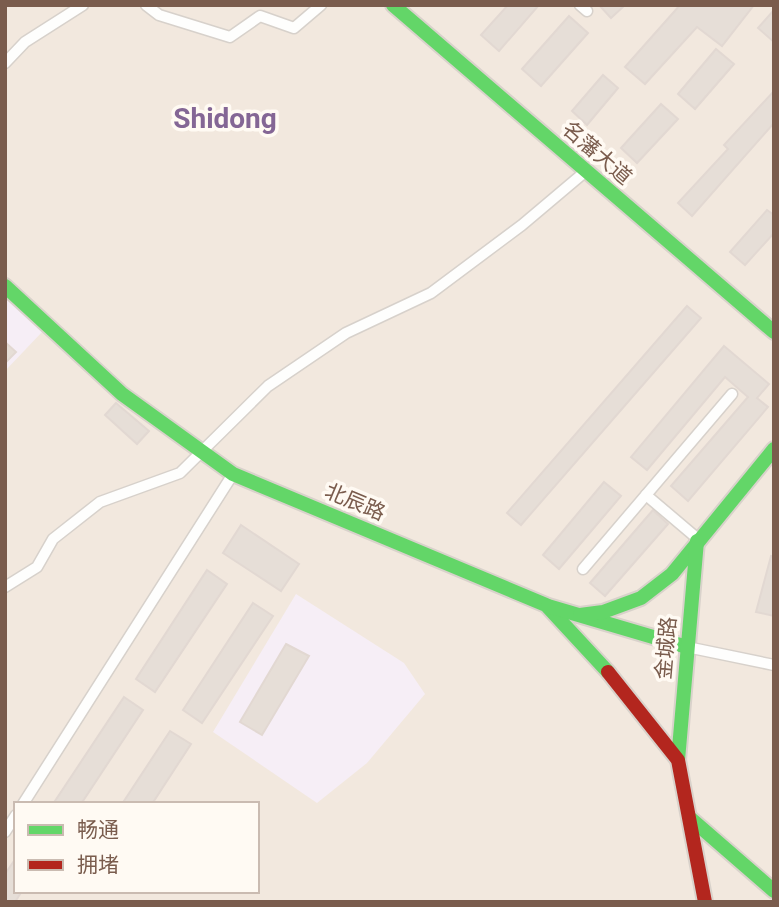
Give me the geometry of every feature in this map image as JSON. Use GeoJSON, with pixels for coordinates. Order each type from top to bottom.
{"type":"FeatureCollection","features":[{"type":"Feature","properties":{"kind":"main road","name":"名藩大道"},"geometry":{"type":"LineString","coordinates":[[393,5],[774,332]]}},
{"type":"Feature","properties":{"kind":"main road","name":"北辰路"},"geometry":{"type":"LineString","coordinates":[[5,286],[122,394],[233,474],[546,605],[613,678],[678,760]]}},
{"type":"Feature","properties":{"kind":"main road","name":"金城路"},"geometry":{"type":"LineString","coordinates":[[580,615],[603,612],[640,598],[672,574],[774,449]]}},
{"type":"Feature","properties":{"kind":"main road","name":"金城路"},"geometry":{"type":"LineString","coordinates":[[678,760],[698,539]]}},
{"type":"Feature","properties":{"kind":"main road"},"geometry":{"type":"LineString","coordinates":[[546,605],[687,647]]}},
{"type":"Feature","properties":{"kind":"main road"},"geometry":{"type":"LineString","coordinates":[[678,760],[705,902]]}},
{"type":"Feature","properties":{"kind":"main road"},"geometry":{"type":"LineString","coordinates":[[690,818],[774,891]]}},
{"type":"Feature","properties":{"kind":"street"},"geometry":{"type":"LineString","coordinates":[[5,63],[25,43],[83,5]]}},
{"type":"Feature","properties":{"kind":"street"},"geometry":{"type":"LineString","coordinates":[[146,5],[159,15],[230,37],[260,16],[294,28],[321,5]]}},
{"type":"Feature","properties":{"kind":"street"},"geometry":{"type":"LineString","coordinates":[[5,587],[37,567],[53,539],[100,502],[180,473],[204,453],[268,386],[346,333],[431,293],[522,225],[586,171]]}},
{"type":"Feature","properties":{"kind":"street"},"geometry":{"type":"LineString","coordinates":[[583,569],[732,394]]}},
{"type":"Feature","properties":{"kind":"street"},"geometry":{"type":"LineString","coordinates":[[24,802],[233,474]]}},
{"type":"Feature","properties":{"kind":"street"},"geometry":{"type":"LineString","coordinates":[[646,495],[698,539]]}},
{"type":"Feature","properties":{"kind":"street"},"geometry":{"type":"LineString","coordinates":[[687,647],[774,665]]}},
{"type":"Feature","properties":{"kind":"shaded area"},"geometry":{"type":"Polygon","coordinates":[[[5,5],[774,5],[774,902],[5,902],[5,5]]]}},
{"type":"Feature","properties":{"kind":"shaded area"},"geometry":{"type":"Polygon","coordinates":[[[5,291],[44,330],[5,371],[5,291]]]}},
{"type":"Feature","properties":{"kind":"shaded area"},"geometry":{"type":"Polygon","coordinates":[[[296,594],[404,663],[425,694],[367,763],[317,803],[213,732],[296,594]]]}},
{"type":"Feature","properties":{"kind":"building"},"geometry":{"type":"Polygon","coordinates":[[[508,5],[539,5],[499,51],[481,35],[508,5]]]}},
{"type":"Feature","properties":{"kind":"building"},"geometry":{"type":"Polygon","coordinates":[[[599,5],[625,5],[611,18],[599,5]]]}},
{"type":"Feature","properties":{"kind":"building"},"geometry":{"type":"Polygon","coordinates":[[[680,5],[754,5],[722,46],[697,27],[645,84],[625,67],[680,5]]]}},
{"type":"Feature","properties":{"kind":"building"},"geometry":{"type":"Polygon","coordinates":[[[774,10],[774,42],[758,28],[774,10]]]}},
{"type":"Feature","properties":{"kind":"building"},"geometry":{"type":"Polygon","coordinates":[[[569,16],[588,33],[541,86],[522,69],[569,16]]]}},
{"type":"Feature","properties":{"kind":"building"},"geometry":{"type":"Polygon","coordinates":[[[716,49],[734,64],[695,109],[678,94],[716,49]]]}},
{"type":"Feature","properties":{"kind":"building"},"geometry":{"type":"Polygon","coordinates":[[[603,75],[618,88],[587,125],[572,111],[603,75]]]}},
{"type":"Feature","properties":{"kind":"building"},"geometry":{"type":"Polygon","coordinates":[[[774,91],[774,123],[692,216],[678,203],[728,149],[724,145],[774,91]]]}},
{"type":"Feature","properties":{"kind":"building"},"geometry":{"type":"Polygon","coordinates":[[[661,104],[678,119],[637,163],[621,148],[661,104]]]}},
{"type":"Feature","properties":{"kind":"building"},"geometry":{"type":"Polygon","coordinates":[[[767,210],[774,215],[774,233],[745,265],[730,252],[767,210]]]}},
{"type":"Feature","properties":{"kind":"building"},"geometry":{"type":"Polygon","coordinates":[[[687,306],[701,318],[521,525],[507,513],[687,306]]]}},
{"type":"Feature","properties":{"kind":"building"},"geometry":{"type":"Polygon","coordinates":[[[5,342],[16,352],[5,363],[5,342]]]}},
{"type":"Feature","properties":{"kind":"building"},"geometry":{"type":"Polygon","coordinates":[[[724,346],[769,384],[757,398],[768,407],[688,501],[671,486],[748,397],[725,377],[647,470],[631,457],[724,346]]]}},
{"type":"Feature","properties":{"kind":"building"},"geometry":{"type":"Polygon","coordinates":[[[116,403],[149,431],[137,444],[105,415],[116,403]]]}},
{"type":"Feature","properties":{"kind":"building"},"geometry":{"type":"Polygon","coordinates":[[[604,482],[621,496],[559,569],[543,555],[604,482]]]}},
{"type":"Feature","properties":{"kind":"building"},"geometry":{"type":"Polygon","coordinates":[[[653,510],[668,524],[605,596],[590,583],[653,510]]]}},
{"type":"Feature","properties":{"kind":"building"},"geometry":{"type":"Polygon","coordinates":[[[241,525],[299,564],[281,591],[223,553],[241,525]]]}},
{"type":"Feature","properties":{"kind":"building"},"geometry":{"type":"Polygon","coordinates":[[[771,556],[774,557],[774,616],[756,612],[771,556]]]}},
{"type":"Feature","properties":{"kind":"building"},"geometry":{"type":"Polygon","coordinates":[[[207,570],[227,584],[155,692],[136,679],[207,570]]]}},
{"type":"Feature","properties":{"kind":"building"},"geometry":{"type":"Polygon","coordinates":[[[253,603],[273,616],[202,723],[183,710],[253,603]]]}},
{"type":"Feature","properties":{"kind":"building"},"geometry":{"type":"Polygon","coordinates":[[[286,644],[309,656],[262,735],[240,722],[286,644]]]}},
{"type":"Feature","properties":{"kind":"building"},"geometry":{"type":"Polygon","coordinates":[[[124,697],[143,710],[82,802],[54,802],[124,697]]]}},
{"type":"Feature","properties":{"kind":"building"},"geometry":{"type":"Polygon","coordinates":[[[170,731],[191,744],[153,802],[123,802],[170,731]]]}},
{"type":"Feature","properties":{"kind":"building"},"geometry":{"type":"Polygon","coordinates":[[[14,861],[14,893],[21,893],[15,902],[5,902],[5,874],[14,861]]]}},
{"type":"Feature","properties":{"kind":"traffic: fast"},"geometry":{"type":"LineString","coordinates":[[393,5],[774,332]]}},
{"type":"Feature","properties":{"kind":"traffic: fast"},"geometry":{"type":"LineString","coordinates":[[5,286],[122,394],[233,474],[546,605],[608,672]]}},
{"type":"Feature","properties":{"kind":"traffic: fast"},"geometry":{"type":"LineString","coordinates":[[580,615],[603,612],[641,598],[672,574],[774,449]]}},
{"type":"Feature","properties":{"kind":"traffic: fast"},"geometry":{"type":"LineString","coordinates":[[678,760],[697,541]]}},
{"type":"Feature","properties":{"kind":"traffic: fast"},"geometry":{"type":"LineString","coordinates":[[548,606],[687,647]]}},
{"type":"Feature","properties":{"kind":"traffic: fast"},"geometry":{"type":"LineString","coordinates":[[690,818],[774,891]]}},
{"type":"Feature","properties":{"kind":"traffic: jam"},"geometry":{"type":"LineString","coordinates":[[608,672],[678,760],[705,902]]}},
{"type":"Feature","properties":{"kind":"district","name":"Shidong"},"geometry":{"type":"Point","coordinates":[225,118]}}]}
